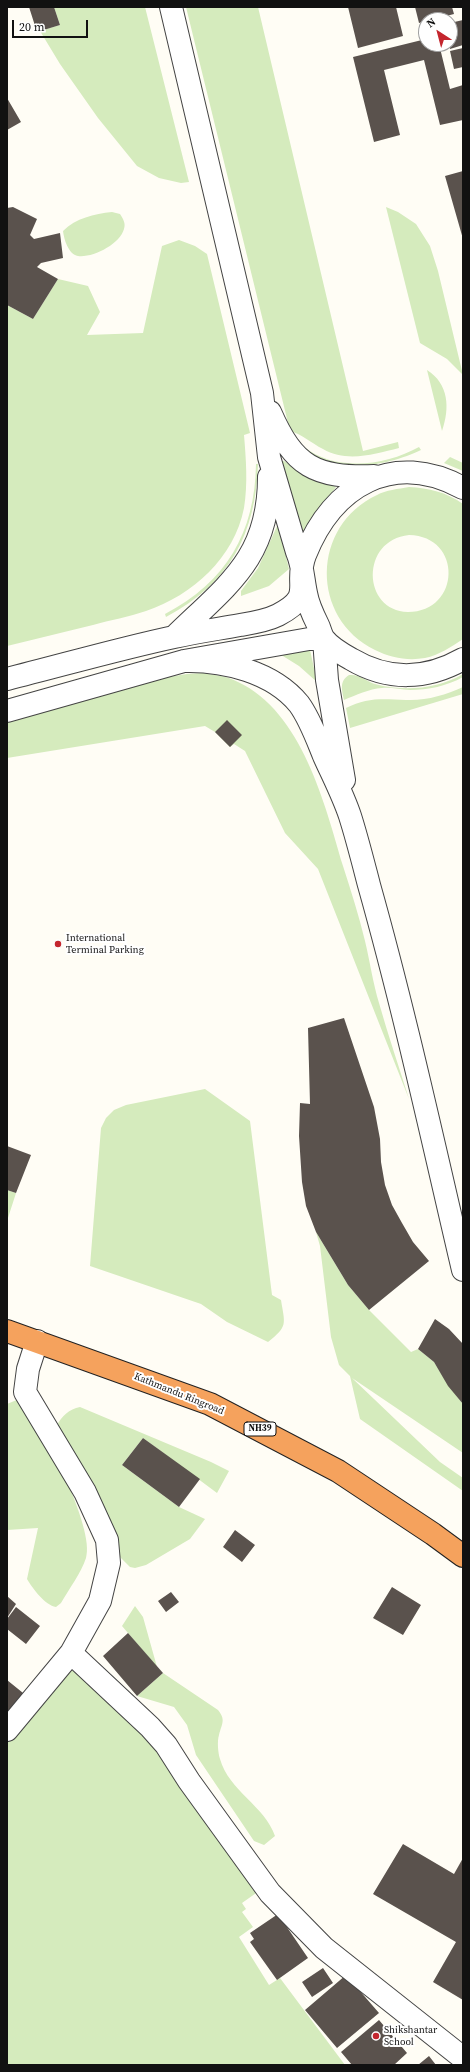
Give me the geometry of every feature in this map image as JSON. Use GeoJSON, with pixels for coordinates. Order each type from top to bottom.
{"type":"FeatureCollection","features":[{"type":"Feature","properties":{"kind":"highway","name":"Kathmandu Ringroad"},"geometry":{"type":"LineString","coordinates":[[7,1331],[217,1408],[338,1471],[433,1534],[463,1556]]}},
{"type":"Feature","properties":{"kind":"street"},"geometry":{"type":"LineString","coordinates":[[170,7],[262,392],[269,457],[267,508],[263,528],[256,546],[246,563],[231,583],[174,637]]}},
{"type":"Feature","properties":{"kind":"street"},"geometry":{"type":"LineString","coordinates":[[262,392],[281,437],[290,450],[302,462],[315,470],[350,477],[377,476],[405,471],[420,472],[439,476],[463,488]]}},
{"type":"Feature","properties":{"kind":"street"},"geometry":{"type":"LineString","coordinates":[[269,457],[297,552],[302,564],[306,593],[310,608],[324,639],[324,654],[331,708],[350,815],[394,974],[463,1270]]}},
{"type":"Feature","properties":{"kind":"street"},"geometry":{"type":"LineString","coordinates":[[7,679],[174,637],[259,621],[276,616],[294,606],[301,598],[302,564],[305,555],[322,523],[343,496],[357,486],[377,476]]}},
{"type":"Feature","properties":{"kind":"street"},"geometry":{"type":"LineString","coordinates":[[7,711],[184,661],[309,639],[324,639],[346,657],[365,668],[394,675],[417,676],[448,668],[463,659]]}},
{"type":"Feature","properties":{"kind":"street"},"geometry":{"type":"LineString","coordinates":[[184,661],[205,660],[236,667],[270,680],[286,691],[299,704],[311,725],[350,815]]}},
{"type":"Feature","properties":{"kind":"street"},"geometry":{"type":"LineString","coordinates":[[7,1730],[71,1653],[100,1601],[109,1563],[107,1540],[85,1492],[25,1392],[28,1369],[37,1341]]}},
{"type":"Feature","properties":{"kind":"street"},"geometry":{"type":"LineString","coordinates":[[71,1653],[145,1722],[166,1746],[189,1781],[276,1898],[324,1948],[463,2058]]}},
{"type":"Feature","properties":{"kind":"green space"},"geometry":{"type":"Polygon","coordinates":[[[54,7],[145,7],[189,182],[181,183],[159,178],[137,166],[98,118],[60,64],[40,31],[60,25],[54,7]]]}},
{"type":"Feature","properties":{"kind":"green space"},"geometry":{"type":"Polygon","coordinates":[[[186,7],[258,7],[363,451],[398,442],[399,448],[371,455],[342,456],[323,449],[299,434],[290,431],[186,7]]]}},
{"type":"Feature","properties":{"kind":"green space"},"geometry":{"type":"Polygon","coordinates":[[[386,207],[398,212],[416,224],[430,246],[438,271],[463,375],[447,359],[420,343],[386,207]]]}},
{"type":"Feature","properties":{"kind":"green space"},"geometry":{"type":"Polygon","coordinates":[[[112,212],[120,214],[125,227],[121,235],[112,245],[91,255],[84,256],[75,255],[69,249],[63,231],[86,217],[112,212]]]}},
{"type":"Feature","properties":{"kind":"green space"},"geometry":{"type":"Polygon","coordinates":[[[179,240],[195,246],[207,254],[250,433],[244,435],[246,490],[244,508],[239,526],[231,543],[209,572],[195,585],[163,604],[133,615],[7,646],[7,305],[33,319],[58,279],[88,286],[100,312],[87,335],[143,333],[162,246],[179,240]]]}},
{"type":"Feature","properties":{"kind":"green space"},"geometry":{"type":"Polygon","coordinates":[[[427,370],[440,382],[446,397],[446,414],[442,431],[427,370]]]}},
{"type":"Feature","properties":{"kind":"green space"},"geometry":{"type":"Polygon","coordinates":[[[304,447],[317,455],[331,460],[361,464],[391,459],[419,447],[421,450],[377,464],[344,466],[328,463],[315,457],[304,447]]]}},
{"type":"Feature","properties":{"kind":"green space"},"geometry":{"type":"Polygon","coordinates":[[[450,457],[463,463],[463,471],[444,463],[450,457]]]}},
{"type":"Feature","properties":{"kind":"green space"},"geometry":{"type":"Polygon","coordinates":[[[280,461],[284,461],[308,477],[336,487],[316,513],[304,537],[280,461]]]}},
{"type":"Feature","properties":{"kind":"green space"},"geometry":{"type":"Polygon","coordinates":[[[256,464],[258,464],[256,489],[252,513],[245,534],[235,554],[222,573],[207,589],[188,604],[166,617],[165,614],[205,587],[220,571],[233,553],[243,533],[250,512],[256,464]]]}},
{"type":"Feature","properties":{"kind":"green space"},"geometry":{"type":"Polygon","coordinates":[[[409,487],[437,491],[450,496],[463,504],[463,639],[440,653],[419,659],[406,659],[387,655],[375,650],[354,635],[339,617],[330,595],[327,572],[330,549],[340,528],[355,509],[381,493],[409,487]],[[409,535],[393,540],[382,549],[375,561],[373,575],[375,589],[382,600],[393,609],[408,612],[425,609],[438,600],[446,588],[449,574],[446,560],[439,547],[427,539],[409,535]]]}},
{"type":"Feature","properties":{"kind":"green space"},"geometry":{"type":"Polygon","coordinates":[[[278,524],[289,569],[269,586],[241,596],[241,591],[258,568],[278,524]]]}},
{"type":"Feature","properties":{"kind":"green space"},"geometry":{"type":"Polygon","coordinates":[[[296,632],[307,636],[317,682],[299,666],[270,648],[268,635],[296,632]]]}},
{"type":"Feature","properties":{"kind":"green space"},"geometry":{"type":"Polygon","coordinates":[[[203,673],[230,678],[260,696],[279,715],[295,737],[308,762],[328,815],[355,904],[377,995],[409,1099],[318,869],[285,833],[245,751],[234,744],[230,747],[215,732],[205,726],[7,758],[7,719],[168,677],[203,673]]]}},
{"type":"Feature","properties":{"kind":"green space"},"geometry":{"type":"Polygon","coordinates":[[[463,674],[463,677],[444,685],[410,690],[382,688],[363,692],[344,700],[342,683],[349,675],[363,678],[375,684],[397,688],[420,688],[443,683],[463,674]]]}},
{"type":"Feature","properties":{"kind":"green space"},"geometry":{"type":"Polygon","coordinates":[[[463,687],[463,694],[350,728],[346,708],[354,704],[368,700],[413,700],[428,698],[442,695],[463,687]]]}},
{"type":"Feature","properties":{"kind":"green space"},"geometry":{"type":"Polygon","coordinates":[[[205,1089],[250,1121],[272,1295],[281,1300],[284,1320],[282,1328],[268,1342],[227,1322],[201,1304],[90,1266],[101,1128],[106,1118],[114,1110],[126,1105],[205,1089]]]}},
{"type":"Feature","properties":{"kind":"green space"},"geometry":{"type":"Polygon","coordinates":[[[7,1190],[16,1193],[7,1221],[7,1190]]]}},
{"type":"Feature","properties":{"kind":"green space"},"geometry":{"type":"Polygon","coordinates":[[[316,1232],[348,1285],[369,1310],[411,1352],[418,1349],[434,1362],[449,1386],[463,1404],[463,1453],[352,1378],[440,1462],[463,1478],[463,1491],[360,1419],[350,1376],[339,1365],[331,1337],[320,1246],[316,1232]]]}},
{"type":"Feature","properties":{"kind":"green space"},"geometry":{"type":"Polygon","coordinates":[[[24,1397],[54,1452],[65,1477],[83,1524],[87,1544],[86,1558],[81,1569],[61,1603],[56,1607],[44,1600],[27,1579],[38,1528],[7,1530],[7,1404],[24,1397]]]}},
{"type":"Feature","properties":{"kind":"green space"},"geometry":{"type":"Polygon","coordinates":[[[80,1407],[229,1471],[217,1493],[143,1438],[122,1465],[179,1507],[205,1519],[190,1539],[146,1565],[135,1568],[130,1567],[120,1557],[100,1509],[57,1425],[66,1413],[72,1409],[80,1407]]]}},
{"type":"Feature","properties":{"kind":"green space"},"geometry":{"type":"Polygon","coordinates":[[[135,1606],[143,1617],[157,1667],[122,1626],[135,1606]]]}},
{"type":"Feature","properties":{"kind":"green space"},"geometry":{"type":"Polygon","coordinates":[[[75,1670],[160,1749],[259,1891],[242,1903],[246,1909],[242,1912],[253,1927],[239,1937],[269,1985],[280,1978],[345,2065],[7,2065],[7,1738],[67,1672],[75,1670]]]}},
{"type":"Feature","properties":{"kind":"green space"},"geometry":{"type":"Polygon","coordinates":[[[163,1673],[218,1710],[222,1716],[223,1722],[218,1740],[220,1759],[231,1780],[256,1807],[270,1825],[275,1836],[264,1845],[254,1841],[196,1755],[187,1725],[174,1707],[137,1696],[163,1673]]]}},
{"type":"Feature","properties":{"kind":"building"},"geometry":{"type":"Polygon","coordinates":[[[29,7],[54,7],[60,25],[37,32],[29,7]]]}},
{"type":"Feature","properties":{"kind":"building"},"geometry":{"type":"Polygon","coordinates":[[[348,7],[396,7],[403,36],[358,48],[348,7]]]}},
{"type":"Feature","properties":{"kind":"building"},"geometry":{"type":"Polygon","coordinates":[[[415,7],[452,7],[453,12],[418,12],[418,19],[415,7]]]}},
{"type":"Feature","properties":{"kind":"building"},"geometry":{"type":"Polygon","coordinates":[[[463,20],[463,45],[458,47],[458,21],[463,20]]]}},
{"type":"Feature","properties":{"kind":"building"},"geometry":{"type":"Polygon","coordinates":[[[418,41],[418,52],[441,52],[450,89],[463,85],[463,120],[440,125],[424,60],[384,70],[400,135],[374,142],[353,57],[418,41]]]}},
{"type":"Feature","properties":{"kind":"building"},"geometry":{"type":"Polygon","coordinates":[[[463,48],[463,67],[454,69],[450,52],[458,52],[458,49],[463,48]]]}},
{"type":"Feature","properties":{"kind":"building"},"geometry":{"type":"Polygon","coordinates":[[[7,98],[21,122],[7,130],[7,98]]]}},
{"type":"Feature","properties":{"kind":"building"},"geometry":{"type":"Polygon","coordinates":[[[463,171],[463,239],[445,176],[463,171]]]}},
{"type":"Feature","properties":{"kind":"building"},"geometry":{"type":"Polygon","coordinates":[[[13,207],[37,219],[30,235],[34,239],[60,233],[63,258],[41,263],[37,267],[58,279],[33,319],[7,305],[7,208],[13,207]]]}},
{"type":"Feature","properties":{"kind":"building"},"geometry":{"type":"Polygon","coordinates":[[[227,720],[242,735],[230,747],[215,732],[227,720]]]}},
{"type":"Feature","properties":{"kind":"building"},"geometry":{"type":"Polygon","coordinates":[[[344,1018],[374,1107],[380,1139],[381,1162],[385,1185],[392,1205],[413,1242],[429,1261],[369,1310],[348,1285],[316,1232],[306,1206],[302,1182],[299,1136],[300,1103],[310,1104],[308,1028],[344,1018]]]}},
{"type":"Feature","properties":{"kind":"building"},"geometry":{"type":"Polygon","coordinates":[[[7,1146],[31,1155],[16,1193],[7,1190],[7,1146]]]}},
{"type":"Feature","properties":{"kind":"building"},"geometry":{"type":"Polygon","coordinates":[[[435,1319],[449,1329],[463,1344],[463,1404],[448,1386],[434,1362],[418,1349],[435,1319]]]}},
{"type":"Feature","properties":{"kind":"building"},"geometry":{"type":"Polygon","coordinates":[[[143,1438],[200,1479],[179,1507],[122,1465],[143,1438]]]}},
{"type":"Feature","properties":{"kind":"building"},"geometry":{"type":"Polygon","coordinates":[[[235,1530],[255,1545],[242,1562],[223,1547],[235,1530]]]}},
{"type":"Feature","properties":{"kind":"building"},"geometry":{"type":"Polygon","coordinates":[[[392,1587],[421,1605],[403,1635],[373,1618],[392,1587]]]}},
{"type":"Feature","properties":{"kind":"building"},"geometry":{"type":"Polygon","coordinates":[[[171,1592],[179,1602],[166,1612],[158,1601],[171,1592]]]}},
{"type":"Feature","properties":{"kind":"building"},"geometry":{"type":"Polygon","coordinates":[[[7,1596],[16,1604],[7,1618],[7,1596]]]}},
{"type":"Feature","properties":{"kind":"building"},"geometry":{"type":"Polygon","coordinates":[[[16,1607],[40,1626],[26,1644],[7,1629],[7,1619],[16,1607]]]}},
{"type":"Feature","properties":{"kind":"building"},"geometry":{"type":"Polygon","coordinates":[[[128,1633],[163,1673],[137,1696],[103,1656],[128,1633]]]}},
{"type":"Feature","properties":{"kind":"building"},"geometry":{"type":"Polygon","coordinates":[[[7,1680],[28,1697],[12,1716],[7,1712],[7,1680]]]}},
{"type":"Feature","properties":{"kind":"building"},"geometry":{"type":"Polygon","coordinates":[[[403,1844],[454,1874],[463,1858],[463,2000],[433,1982],[456,1942],[373,1894],[403,1844]]]}},
{"type":"Feature","properties":{"kind":"building"},"geometry":{"type":"Polygon","coordinates":[[[278,1914],[308,1958],[277,1980],[250,1942],[254,1939],[250,1933],[278,1914]]]}},
{"type":"Feature","properties":{"kind":"building"},"geometry":{"type":"Polygon","coordinates":[[[323,1968],[333,1983],[312,1997],[302,1982],[323,1968]]]}},
{"type":"Feature","properties":{"kind":"building"},"geometry":{"type":"Polygon","coordinates":[[[346,1975],[379,2013],[337,2048],[305,2010],[346,1975]]]}},
{"type":"Feature","properties":{"kind":"building","name":"Shikshantar School"},"geometry":{"type":"Polygon","coordinates":[[[379,2020],[407,2053],[394,2065],[352,2065],[341,2052],[379,2020]]]}},
{"type":"Feature","properties":{"kind":"building"},"geometry":{"type":"Polygon","coordinates":[[[429,2056],[436,2065],[418,2065],[429,2056]]]}},
{"type":"Feature","properties":{"kind":"place","name":"International Terminal Parking"},"geometry":{"type":"Point","coordinates":[58,944]}},
{"type":"Feature","properties":{"kind":"place","name":"Shikshantar School"},"geometry":{"type":"Point","coordinates":[376,2036]}}]}
